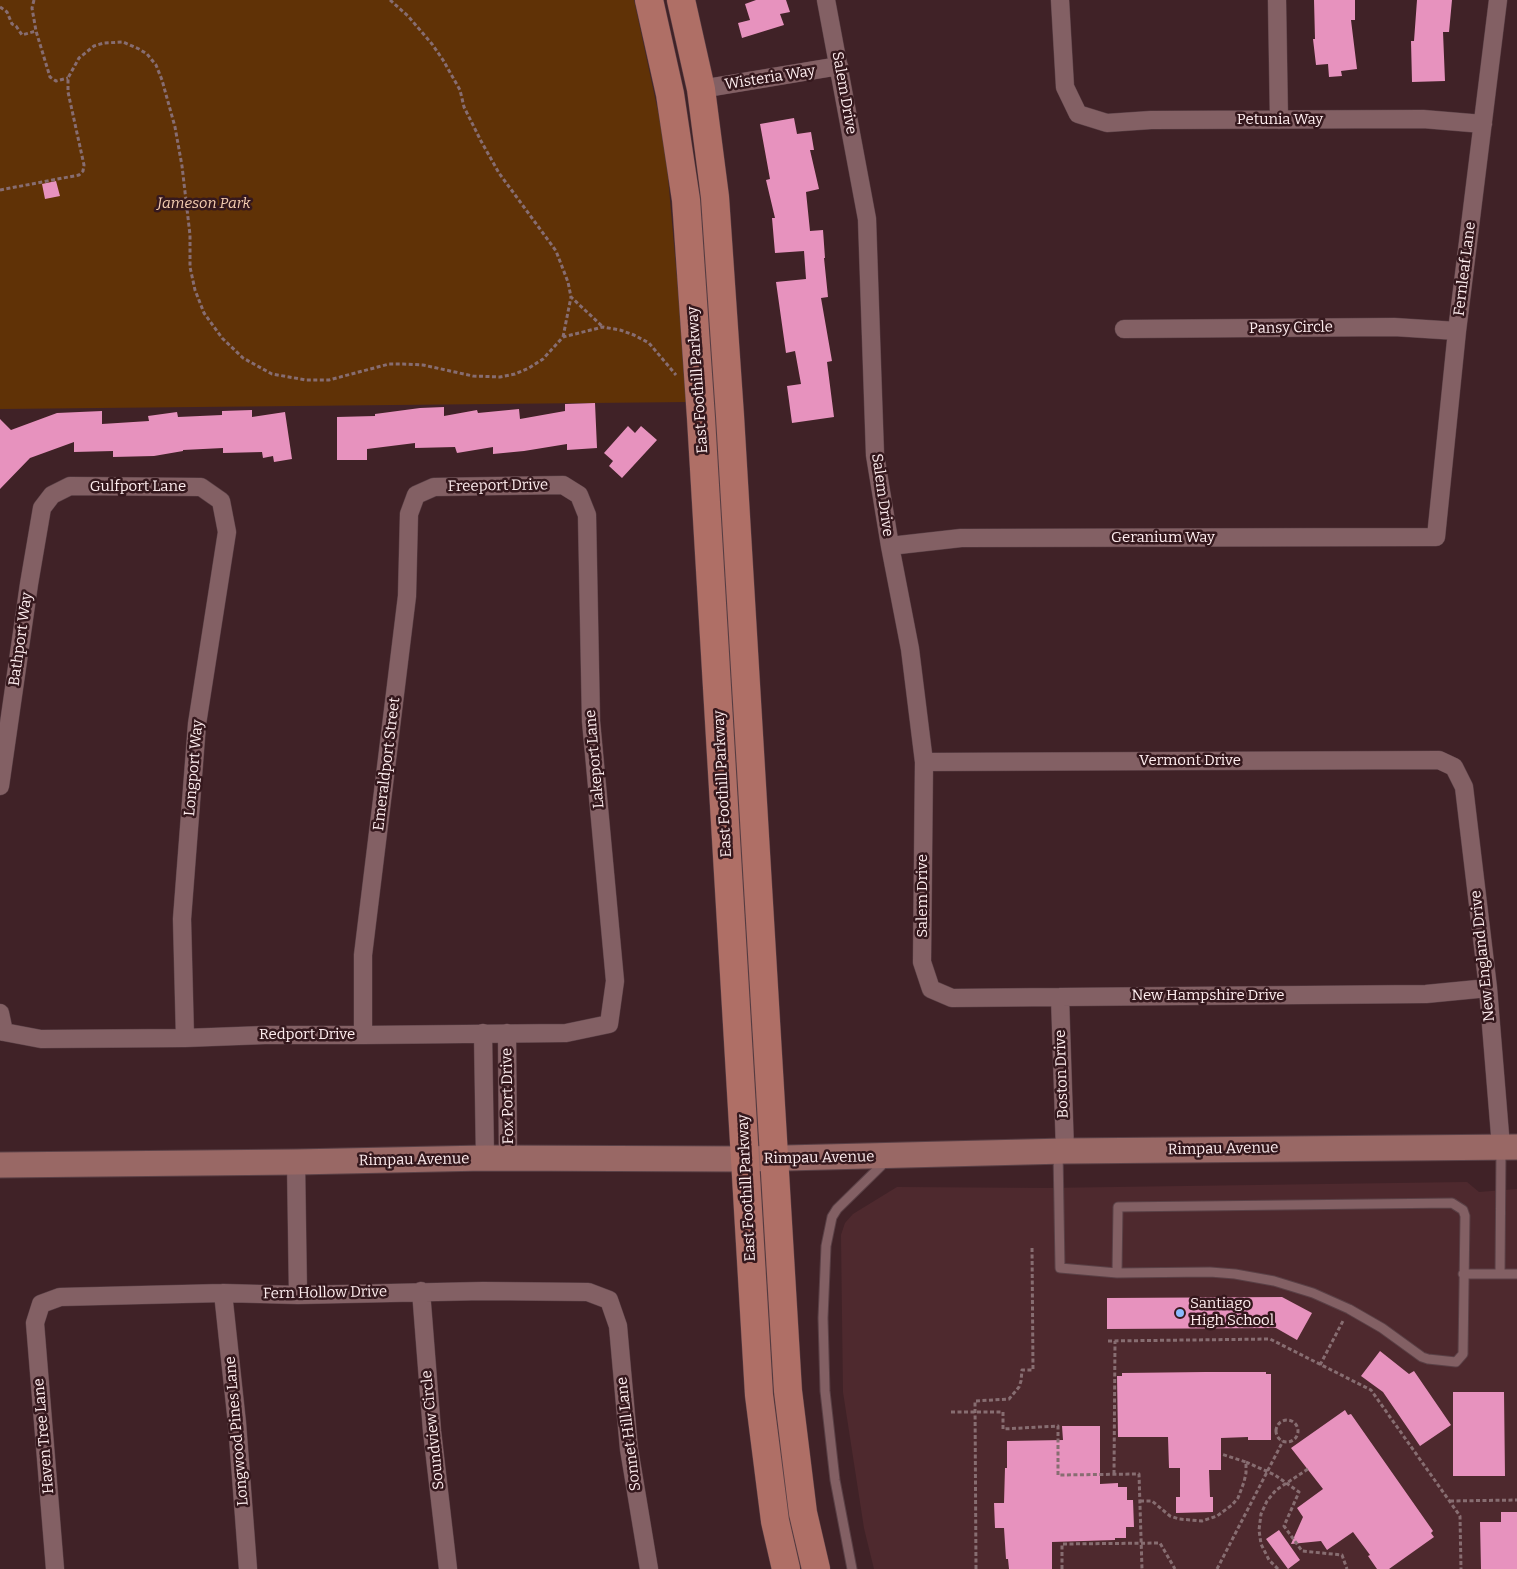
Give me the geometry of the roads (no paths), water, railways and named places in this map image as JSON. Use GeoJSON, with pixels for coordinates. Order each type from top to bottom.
{"type":"FeatureCollection","features":[{"type":"Feature","properties":{"kind":"main road","name":"East Foothill Parkway"},"geometry":{"type":"LineString","coordinates":[[649,0],[670,94],[686,200],[759,1395],[775,1521],[786,1569]]}},
{"type":"Feature","properties":{"kind":"main road","name":"East Foothill Parkway"},"geometry":{"type":"LineString","coordinates":[[681,0],[700,89],[715,197],[730,416],[788,1390],[803,1514],[816,1569]]}},
{"type":"Feature","properties":{"kind":"main road","name":"Rimpau Avenue"},"geometry":{"type":"LineString","coordinates":[[0,1165],[497,1158],[775,1159],[1061,1151],[1509,1147]]}},
{"type":"Feature","properties":{"kind":"street","name":"Salem Drive"},"geometry":{"type":"LineString","coordinates":[[826,0],[867,219],[875,456],[910,649],[924,762],[922,962],[930,989]]}},
{"type":"Feature","properties":{"kind":"street","name":"Petunia Way"},"geometry":{"type":"LineString","coordinates":[[1060,0],[1065,87],[1078,114],[1106,123],[1151,120],[1423,119],[1483,124]]}},
{"type":"Feature","properties":{"kind":"street"},"geometry":{"type":"LineString","coordinates":[[1277,0],[1279,120]]}},
{"type":"Feature","properties":{"kind":"street","name":"Fernleaf Lane"},"geometry":{"type":"LineString","coordinates":[[1436,537],[1457,331],[1498,0]]}},
{"type":"Feature","properties":{"kind":"street","name":"Wisteria Way"},"geometry":{"type":"LineString","coordinates":[[700,89],[839,66]]}},
{"type":"Feature","properties":{"kind":"street","name":"Pansy Circle"},"geometry":{"type":"LineString","coordinates":[[1124,329],[1394,327],[1457,331]]}},
{"type":"Feature","properties":{"kind":"street","name":"Freeport Drive"},"geometry":{"type":"LineString","coordinates":[[416,495],[434,487],[563,485],[580,495]]}},
{"type":"Feature","properties":{"kind":"street","name":"Gulfport Lane"},"geometry":{"type":"LineString","coordinates":[[52,494],[70,486],[201,487],[221,502]]}},
{"type":"Feature","properties":{"kind":"street","name":"Bathport Way"},"geometry":{"type":"LineString","coordinates":[[0,786],[29,584],[42,508],[52,494]]}},
{"type":"Feature","properties":{"kind":"street","name":"Emeraldport Street"},"geometry":{"type":"LineString","coordinates":[[363,1035],[363,956],[407,596],[409,514],[416,495]]}},
{"type":"Feature","properties":{"kind":"street","name":"Lakeport Lane"},"geometry":{"type":"LineString","coordinates":[[580,495],[587,515],[591,721],[615,981],[610,1024]]}},
{"type":"Feature","properties":{"kind":"street","name":"Longport Way"},"geometry":{"type":"LineString","coordinates":[[185,1038],[182,919],[197,724],[227,532],[221,502]]}},
{"type":"Feature","properties":{"kind":"street","name":"Geranium Way"},"geometry":{"type":"LineString","coordinates":[[890,546],[961,538],[1436,537]]}},
{"type":"Feature","properties":{"kind":"street","name":"Vermont Drive"},"geometry":{"type":"LineString","coordinates":[[924,762],[1439,760],[1454,767]]}},
{"type":"Feature","properties":{"kind":"street","name":"New England Drive"},"geometry":{"type":"LineString","coordinates":[[1454,767],[1464,787],[1509,1147]]}},
{"type":"Feature","properties":{"kind":"street","name":"New Hampshire Drive"},"geometry":{"type":"LineString","coordinates":[[930,989],[952,998],[1426,994],[1488,988]]}},
{"type":"Feature","properties":{"kind":"street","name":"Boston Drive"},"geometry":{"type":"LineString","coordinates":[[1060,997],[1061,1151]]}},
{"type":"Feature","properties":{"kind":"street","name":"Redport Drive"},"geometry":{"type":"LineString","coordinates":[[0,1013],[4,1032],[42,1039],[566,1033],[610,1024]]}},
{"type":"Feature","properties":{"kind":"street","name":"Fox Port Drive"},"geometry":{"type":"LineString","coordinates":[[483,1033],[496,1087],[497,1158]]}},
{"type":"Feature","properties":{"kind":"street","name":"Fox Port Drive"},"geometry":{"type":"LineString","coordinates":[[497,1158],[496,1087],[507,1033]]}},
{"type":"Feature","properties":{"kind":"street"},"geometry":{"type":"LineString","coordinates":[[296,1162],[298,1295]]}},
{"type":"Feature","properties":{"kind":"street","name":"Fern Hollow Drive"},"geometry":{"type":"LineString","coordinates":[[41,1304],[60,1296],[223,1293],[298,1295],[421,1291],[588,1292],[609,1300]]}},
{"type":"Feature","properties":{"kind":"street","name":"Soundview Circle"},"geometry":{"type":"LineString","coordinates":[[421,1291],[432,1431],[448,1569]]}},
{"type":"Feature","properties":{"kind":"street","name":"Longwood Pines Lane"},"geometry":{"type":"LineString","coordinates":[[223,1293],[237,1423],[248,1569]]}},
{"type":"Feature","properties":{"kind":"street","name":"Sonnet Hill Lane"},"geometry":{"type":"LineString","coordinates":[[609,1300],[618,1326],[629,1449],[649,1569]]}},
{"type":"Feature","properties":{"kind":"street","name":"Haven Tree Lane"},"geometry":{"type":"LineString","coordinates":[[41,1304],[35,1323],[55,1569]]}},
{"type":"Feature","properties":{"kind":"lane"},"geometry":{"type":"LineString","coordinates":[[1500,1274],[1509,1147]]}},
{"type":"Feature","properties":{"kind":"lane"},"geometry":{"type":"LineString","coordinates":[[1061,1151],[1060,1268],[1117,1273],[1210,1272],[1235,1274],[1274,1281],[1313,1293],[1349,1309],[1382,1328],[1422,1357],[1435,1361],[1456,1362],[1461,1358],[1464,1349],[1463,1274],[1465,1216],[1463,1210],[1452,1203],[1118,1207],[1117,1273]]}},
{"type":"Feature","properties":{"kind":"lane"},"geometry":{"type":"LineString","coordinates":[[852,1569],[835,1480],[825,1391],[823,1310],[826,1246],[832,1217],[837,1209],[891,1156]]}},
{"type":"Feature","properties":{"kind":"lane"},"geometry":{"type":"LineString","coordinates":[[1463,1274],[1517,1274]]}},
{"type":"Feature","properties":{"kind":"place","name":"Santiago High School"},"geometry":{"type":"Point","coordinates":[1180,1313]}},
{"type":"Feature","properties":{"kind":"park label","name":"Jameson Park"},"geometry":{"type":"Point","coordinates":[204,204]}}]}
